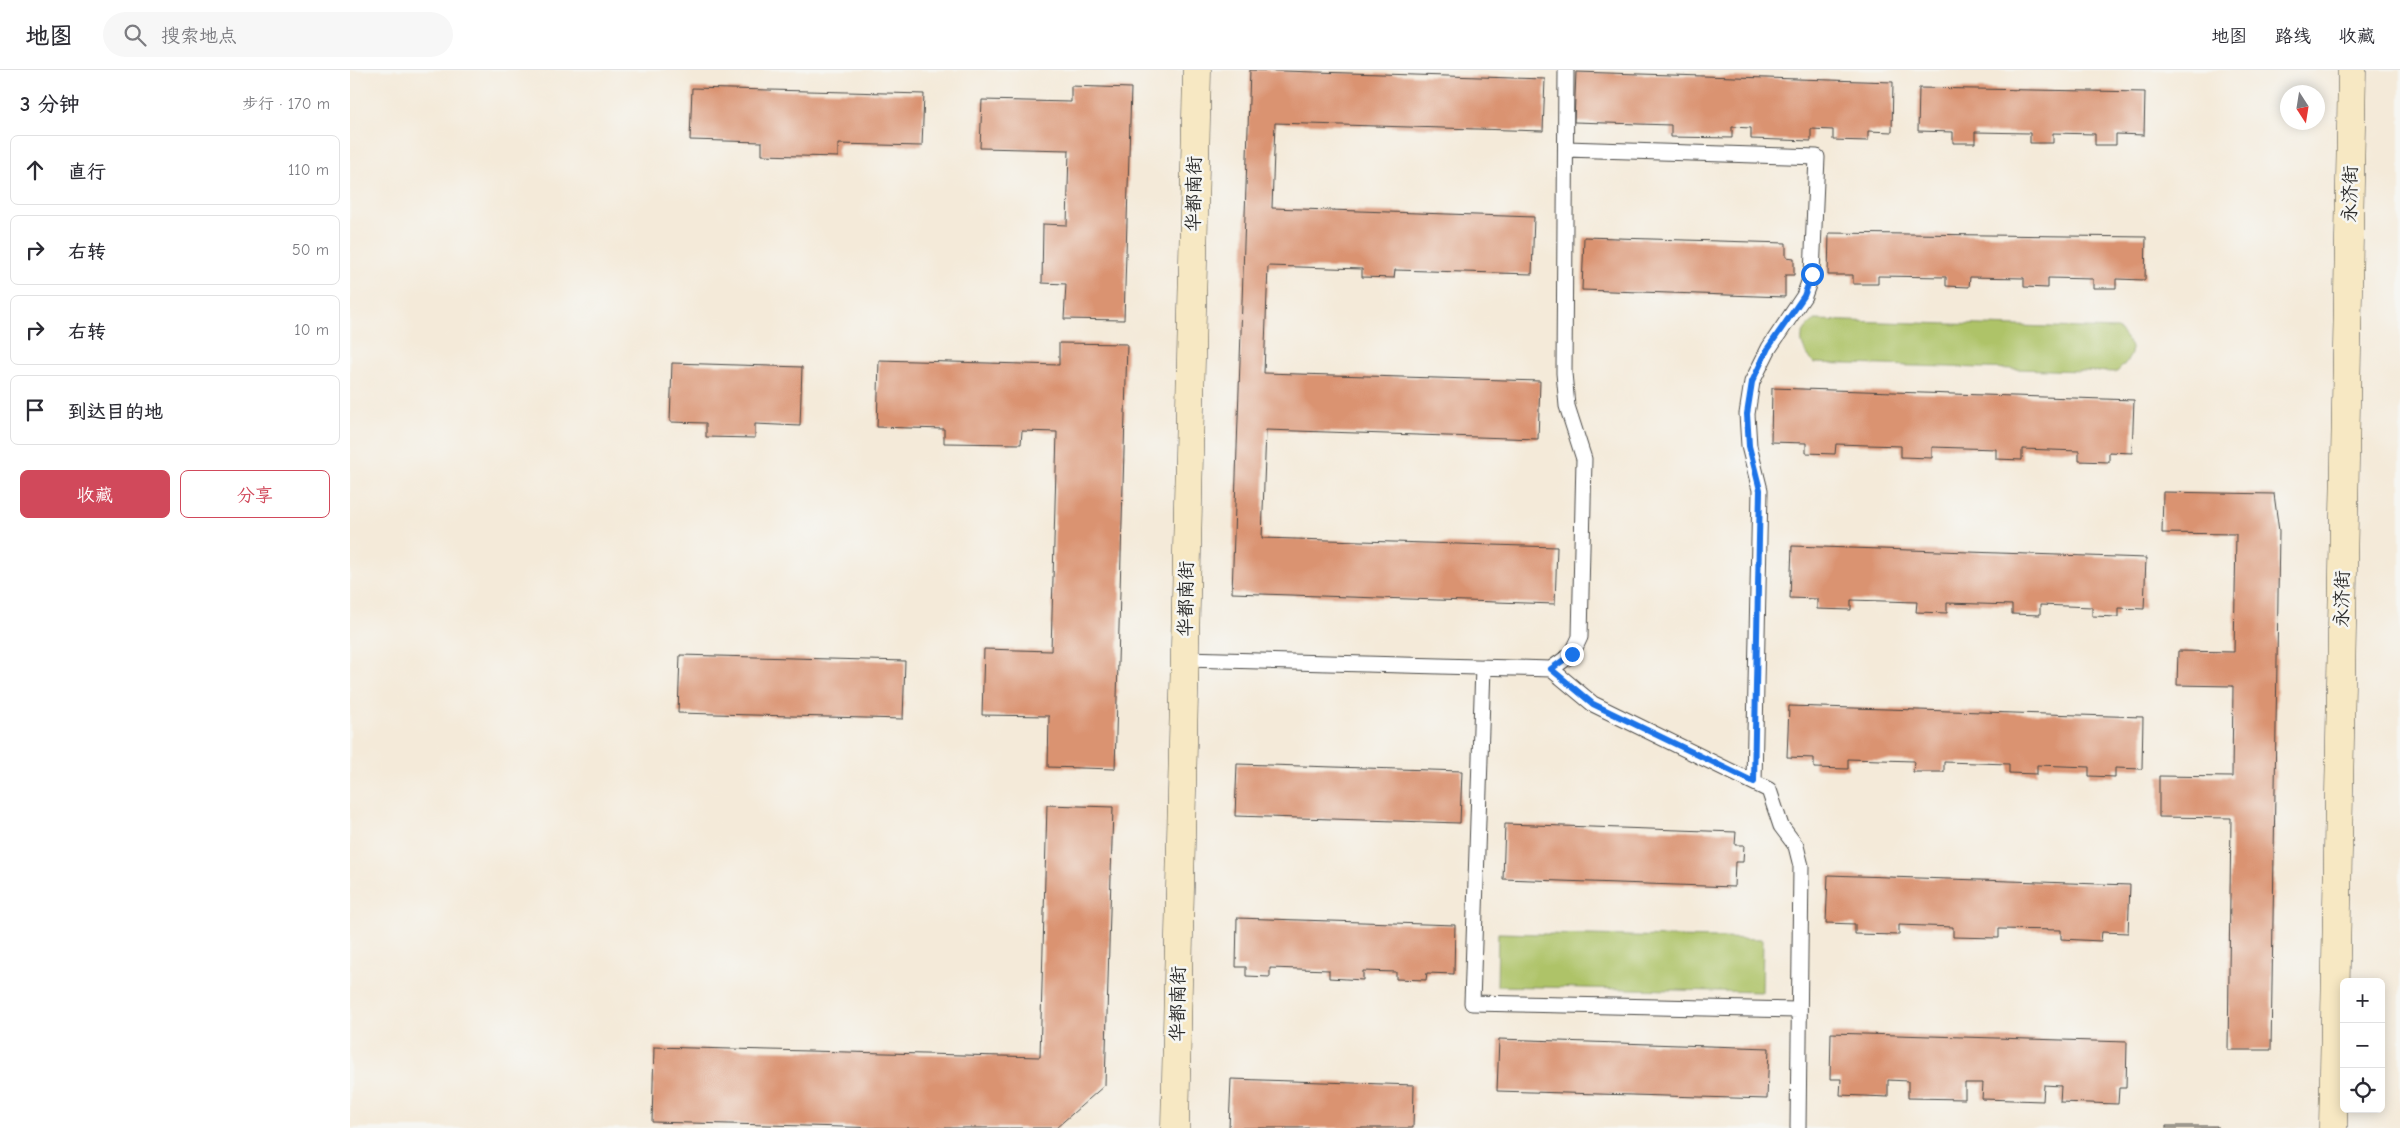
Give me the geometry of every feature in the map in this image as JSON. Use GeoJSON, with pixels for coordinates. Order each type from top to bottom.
{"type":"FeatureCollection","features":[{"type":"Feature","properties":{"kind":"street","name":"华都南街"},"geometry":{"type":"LineString","coordinates":[[1175,1128],[1197,70]]}},
{"type":"Feature","properties":{"kind":"street","name":"永济街"},"geometry":{"type":"LineString","coordinates":[[2333,1128],[2352,70]]}},
{"type":"Feature","properties":{"kind":"lane"},"geometry":{"type":"LineString","coordinates":[[1185,660],[1551,669],[1572,654],[1580,636],[1584,459],[1567,406],[1564,373],[1566,70]]}},
{"type":"Feature","properties":{"kind":"lane"},"geometry":{"type":"LineString","coordinates":[[1566,149],[1817,157],[1812,274],[1804,296],[1768,348],[1752,382],[1747,414],[1749,446],[1760,490],[1754,782]]}},
{"type":"Feature","properties":{"kind":"lane"},"geometry":{"type":"LineString","coordinates":[[1484,667],[1472,1003],[1798,1010]]}},
{"type":"Feature","properties":{"kind":"lane"},"geometry":{"type":"LineString","coordinates":[[1551,669],[1593,704],[1769,790],[1781,826],[1796,846],[1801,866],[1798,1128]]}},
{"type":"Feature","properties":{"kind":"green space"},"geometry":{"type":"Polygon","coordinates":[[[1815,320],[2118,329],[2131,346],[2131,351],[2128,360],[2117,372],[1814,363],[1805,352],[1802,336],[1804,330],[1815,320]]]}},
{"type":"Feature","properties":{"kind":"green space"},"geometry":{"type":"Polygon","coordinates":[[[1498,933],[1763,939],[1762,992],[1497,986],[1498,933]]]}},
{"type":"Feature","properties":{"kind":"building"},"geometry":{"type":"Polygon","coordinates":[[[1250,70],[1545,79],[1543,131],[1275,123],[1272,208],[1534,217],[1532,274],[1395,270],[1394,278],[1362,277],[1362,269],[1268,266],[1264,373],[1540,381],[1538,439],[1266,430],[1262,538],[1557,547],[1555,604],[1232,593],[1250,70]]]}},
{"type":"Feature","properties":{"kind":"building"},"geometry":{"type":"Polygon","coordinates":[[[1576,72],[1893,82],[1892,132],[1868,131],[1868,141],[1833,140],[1833,130],[1811,129],[1811,141],[1751,139],[1751,128],[1732,127],[1732,138],[1671,137],[1671,125],[1574,122],[1576,72]]]}},
{"type":"Feature","properties":{"kind":"building"},"geometry":{"type":"Polygon","coordinates":[[[1071,86],[1131,88],[1124,320],[1064,319],[1066,284],[1042,283],[1043,224],[1067,225],[1069,150],[980,148],[982,100],[1071,102],[1071,86]]]}},
{"type":"Feature","properties":{"kind":"building"},"geometry":{"type":"Polygon","coordinates":[[[692,88],[924,94],[922,146],[838,144],[838,157],[762,155],[762,142],[690,140],[692,88]]]}},
{"type":"Feature","properties":{"kind":"building"},"geometry":{"type":"Polygon","coordinates":[[[1919,88],[2145,92],[2144,135],[2116,134],[2116,145],[2095,145],[2095,134],[2053,133],[2053,143],[2030,143],[2030,133],[1975,132],[1975,143],[1953,143],[1953,132],[1918,131],[1919,88]]]}},
{"type":"Feature","properties":{"kind":"building"},"geometry":{"type":"Polygon","coordinates":[[[1829,233],[2146,237],[2145,280],[2116,279],[2116,288],[2093,288],[2093,279],[2048,278],[2048,288],[2024,287],[2024,278],[1970,277],[1969,287],[1946,286],[1946,277],[1878,276],[1878,284],[1853,284],[1853,275],[1828,275],[1829,233]]]}},
{"type":"Feature","properties":{"kind":"building"},"geometry":{"type":"Polygon","coordinates":[[[1584,237],[1786,243],[1786,257],[1794,258],[1794,275],[1785,275],[1785,297],[1582,290],[1584,237]]]}},
{"type":"Feature","properties":{"kind":"building"},"geometry":{"type":"Polygon","coordinates":[[[1059,343],[1127,344],[1115,769],[1048,767],[1049,716],[982,715],[984,649],[1051,651],[1057,432],[1022,431],[1021,444],[944,443],[944,429],[877,427],[879,360],[1059,365],[1059,343]]]}},
{"type":"Feature","properties":{"kind":"building"},"geometry":{"type":"Polygon","coordinates":[[[672,363],[802,367],[800,426],[755,424],[755,438],[706,437],[706,423],[670,422],[672,363]]]}},
{"type":"Feature","properties":{"kind":"building"},"geometry":{"type":"Polygon","coordinates":[[[1772,388],[2134,400],[2132,453],[2109,452],[2109,462],[2079,461],[2079,451],[2022,449],[2022,460],[1996,459],[1996,449],[1932,447],[1932,458],[1901,457],[1901,446],[1836,444],[1835,454],[1806,453],[1806,443],[1771,442],[1772,388]]]}},
{"type":"Feature","properties":{"kind":"building"},"geometry":{"type":"Polygon","coordinates":[[[2163,492],[2274,494],[2279,531],[2271,1050],[2228,1050],[2231,818],[2159,817],[2159,776],[2232,777],[2233,686],[2177,685],[2178,651],[2234,652],[2236,534],[2162,533],[2163,492]]]}},
{"type":"Feature","properties":{"kind":"building"},"geometry":{"type":"Polygon","coordinates":[[[1792,546],[2146,558],[2144,609],[2118,608],[2118,617],[2092,616],[2092,607],[2040,605],[2040,615],[2012,614],[2012,605],[1947,603],[1947,613],[1916,612],[1917,602],[1851,600],[1851,610],[1817,609],[1817,599],[1790,598],[1792,546]]]}},
{"type":"Feature","properties":{"kind":"building"},"geometry":{"type":"Polygon","coordinates":[[[680,655],[905,661],[903,719],[678,713],[680,655]]]}},
{"type":"Feature","properties":{"kind":"building"},"geometry":{"type":"Polygon","coordinates":[[[1789,706],[2143,717],[2142,769],[2115,768],[2115,777],[2089,776],[2089,767],[2037,765],[2037,774],[2009,773],[2009,764],[1944,762],[1944,772],[1913,772],[1914,761],[1848,759],[1848,769],[1814,768],[1814,758],[1787,757],[1789,706]]]}},
{"type":"Feature","properties":{"kind":"building"},"geometry":{"type":"Polygon","coordinates":[[[1237,764],[1462,771],[1460,823],[1235,816],[1237,764]]]}},
{"type":"Feature","properties":{"kind":"building"},"geometry":{"type":"Polygon","coordinates":[[[1047,805],[1113,807],[1105,1085],[1056,1128],[882,1128],[652,1122],[654,1047],[1040,1057],[1047,805]]]}},
{"type":"Feature","properties":{"kind":"building"},"geometry":{"type":"Polygon","coordinates":[[[1505,824],[1736,832],[1735,845],[1744,845],[1743,862],[1735,862],[1734,887],[1503,879],[1505,824]]]}},
{"type":"Feature","properties":{"kind":"building"},"geometry":{"type":"Polygon","coordinates":[[[1828,875],[2130,885],[2128,933],[2102,932],[2101,941],[2061,939],[2061,930],[1999,929],[1999,938],[1953,937],[1953,927],[1899,925],[1899,935],[1855,934],[1855,924],[1826,923],[1828,875]]]}},
{"type":"Feature","properties":{"kind":"building"},"geometry":{"type":"Polygon","coordinates":[[[1237,918],[1455,925],[1454,974],[1427,973],[1426,980],[1396,979],[1396,972],[1363,971],[1363,980],[1329,978],[1329,970],[1270,968],[1270,977],[1246,976],[1246,967],[1236,967],[1237,918]]]}},
{"type":"Feature","properties":{"kind":"building"},"geometry":{"type":"Polygon","coordinates":[[[1831,1033],[2127,1042],[2126,1088],[2119,1088],[2118,1104],[2060,1102],[2061,1086],[2044,1085],[2043,1101],[1982,1099],[1983,1083],[1965,1083],[1965,1099],[1908,1098],[1908,1081],[1888,1080],[1888,1097],[1840,1095],[1841,1079],[1830,1079],[1831,1033]]]}},
{"type":"Feature","properties":{"kind":"building"},"geometry":{"type":"Polygon","coordinates":[[[1499,1039],[1769,1048],[1767,1099],[1497,1091],[1499,1039]]]}},
{"type":"Feature","properties":{"kind":"building"},"geometry":{"type":"Polygon","coordinates":[[[1231,1079],[1414,1085],[1413,1128],[1229,1128],[1231,1079]]]}},
{"type":"Feature","properties":{"kind":"building"},"geometry":{"type":"Polygon","coordinates":[[[2166,1126],[2217,1126],[2217,1128],[2166,1128],[2166,1126]]]}},
{"type":"Feature","properties":{"kind":"route"},"geometry":{"type":"LineString","coordinates":[[1572,654],[1551,669],[1576,692],[1593,704],[1754,782],[1760,490],[1749,446],[1747,414],[1752,382],[1768,348],[1804,296],[1812,274]]}}]}
